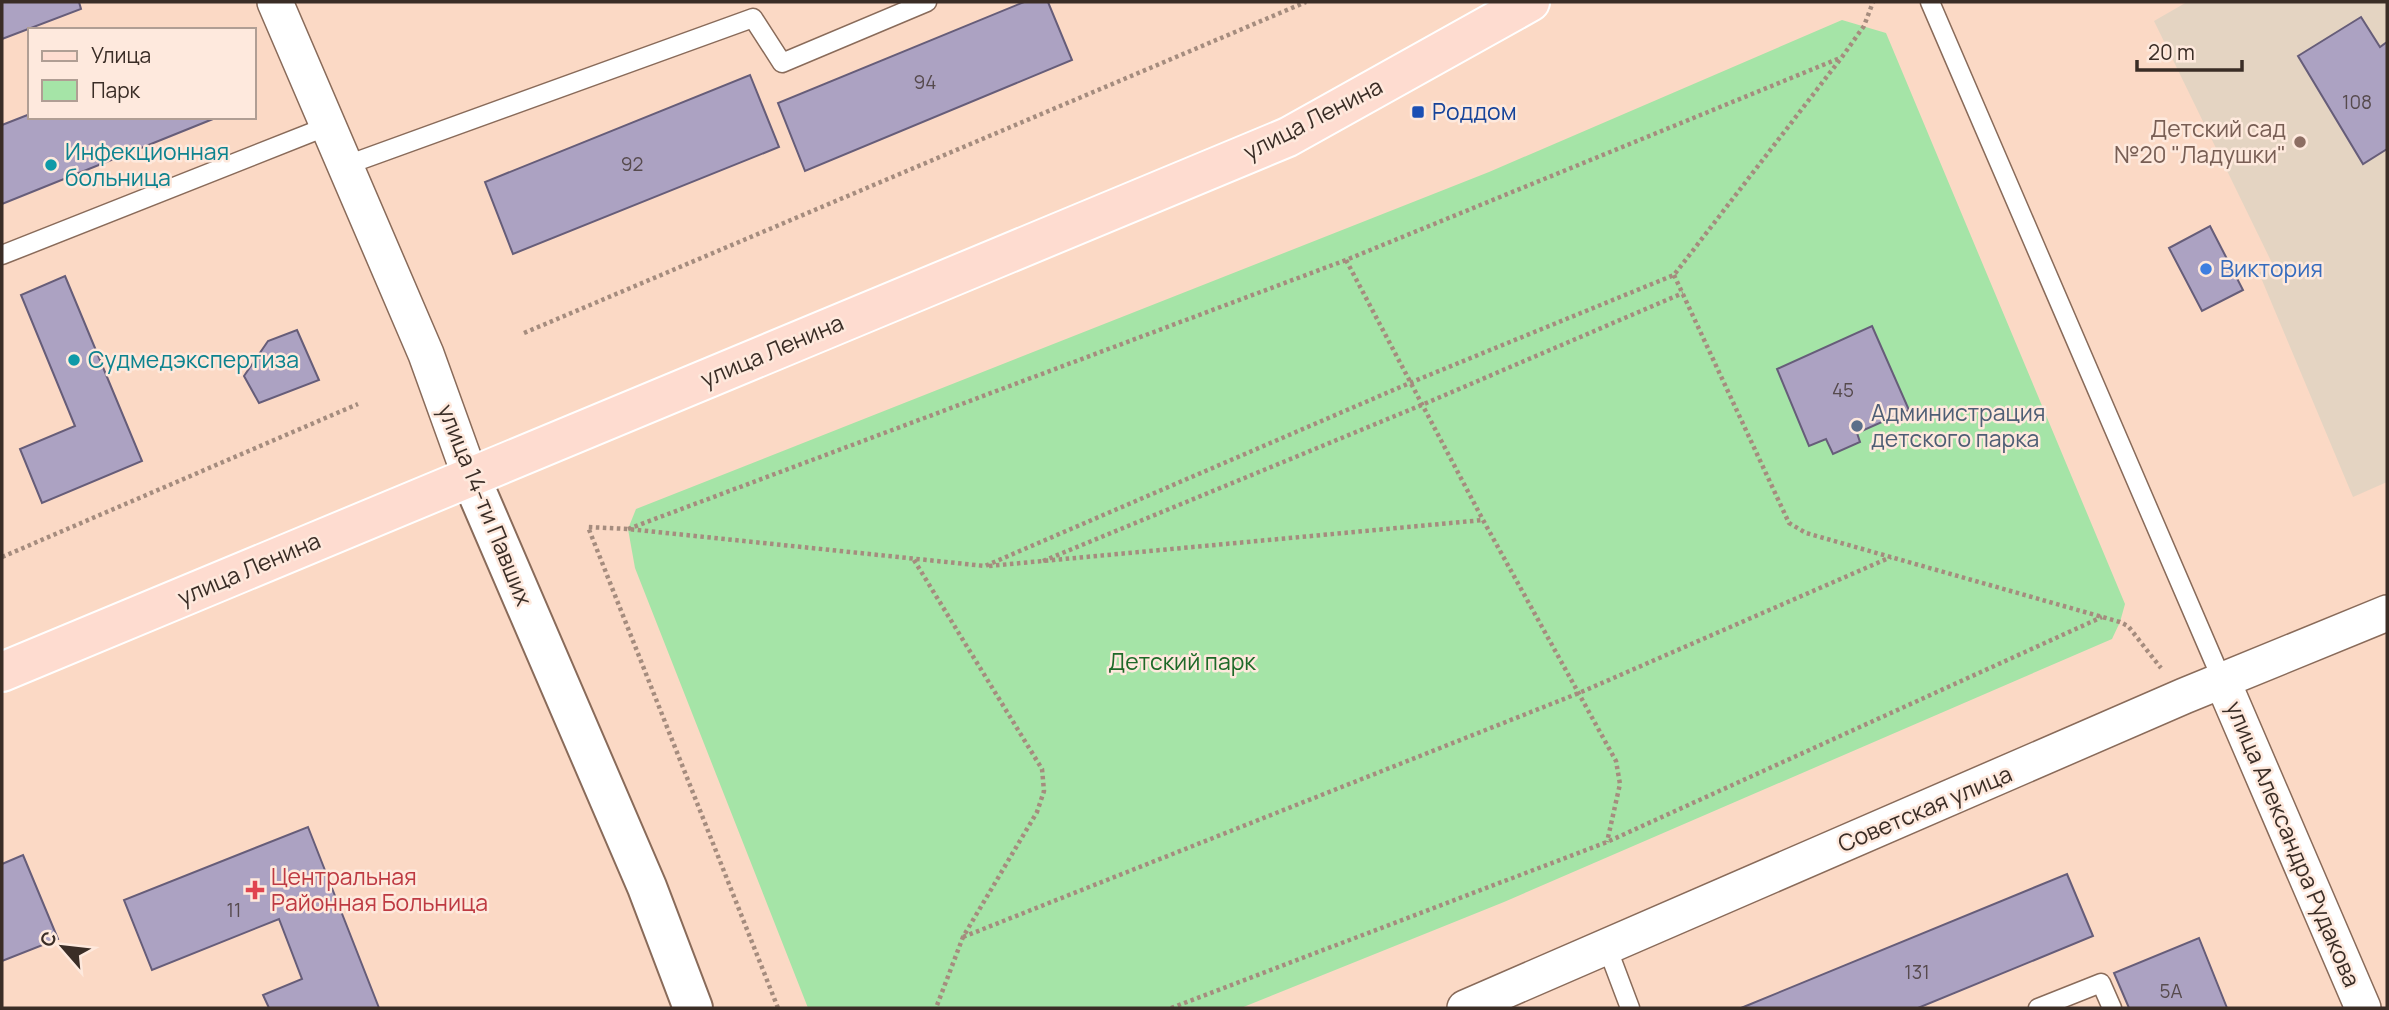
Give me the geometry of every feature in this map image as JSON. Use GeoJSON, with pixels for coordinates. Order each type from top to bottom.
{"type":"FeatureCollection","features":[{"type":"Feature","properties":{"kind":"main road","name":"улица Ленина"},"geometry":{"type":"LineString","coordinates":[[2,672],[1288,137],[1530,2]]}},
{"type":"Feature","properties":{"kind":"street","name":"улица 14-ти Павших"},"geometry":{"type":"LineString","coordinates":[[275,2],[426,354],[470,476],[647,887],[693,1008]]}},
{"type":"Feature","properties":{"kind":"street","name":"Советская улица"},"geometry":{"type":"LineString","coordinates":[[1465,1008],[2184,696],[2387,613]]}},
{"type":"Feature","properties":{"kind":"street","name":"улица Александра Рудакова"},"geometry":{"type":"LineString","coordinates":[[2222,680],[2363,1008]]}},
{"type":"Feature","properties":{"kind":"lane"},"geometry":{"type":"LineString","coordinates":[[344,166],[753,18],[782,63],[927,2]]}},
{"type":"Feature","properties":{"kind":"lane"},"geometry":{"type":"LineString","coordinates":[[1930,2],[2222,680]]}},
{"type":"Feature","properties":{"kind":"lane"},"geometry":{"type":"LineString","coordinates":[[2,255],[328,126]]}},
{"type":"Feature","properties":{"kind":"lane"},"geometry":{"type":"LineString","coordinates":[[1606,947],[1630,1008]]}},
{"type":"Feature","properties":{"kind":"lane"},"geometry":{"type":"LineString","coordinates":[[2038,1008],[2101,984],[2112,1008]]}},
{"type":"Feature","properties":{"kind":"path"},"geometry":{"type":"LineString","coordinates":[[524,333],[1306,2]]}},
{"type":"Feature","properties":{"kind":"path"},"geometry":{"type":"LineString","coordinates":[[985,566],[1412,382],[1674,275],[1842,57],[1864,26],[1873,2]]}},
{"type":"Feature","properties":{"kind":"path"},"geometry":{"type":"LineString","coordinates":[[628,529],[1346,260],[1842,57]]}},
{"type":"Feature","properties":{"kind":"path"},"geometry":{"type":"LineString","coordinates":[[1346,260],[1483,520],[1616,761],[1620,784],[1606,842]]}},
{"type":"Feature","properties":{"kind":"path"},"geometry":{"type":"LineString","coordinates":[[1674,275],[1789,523],[1807,533],[2127,626],[2184,696]]}},
{"type":"Feature","properties":{"kind":"path"},"geometry":{"type":"LineString","coordinates":[[1042,561],[1423,404],[1683,293]]}},
{"type":"Feature","properties":{"kind":"path"},"geometry":{"type":"LineString","coordinates":[[2,556],[358,404]]}},
{"type":"Feature","properties":{"kind":"path"},"geometry":{"type":"LineString","coordinates":[[778,1008],[588,527],[985,566],[1483,520]]}},
{"type":"Feature","properties":{"kind":"path"},"geometry":{"type":"LineString","coordinates":[[963,937],[1579,693],[1891,557]]}},
{"type":"Feature","properties":{"kind":"path"},"geometry":{"type":"LineString","coordinates":[[913,559],[1042,769],[1044,791],[1037,812],[963,937],[936,1008]]}},
{"type":"Feature","properties":{"kind":"path"},"geometry":{"type":"LineString","coordinates":[[1171,1008],[1606,842],[2102,617]]}},
{"type":"Feature","properties":{"kind":"shaded area","name":"Детский сад №20 \"Ладушки\""},"geometry":{"type":"Polygon","coordinates":[[[2187,2],[2387,2],[2387,482],[2353,497],[2259,273],[2272,263],[2154,21],[2187,2]]]}},
{"type":"Feature","properties":{"kind":"green space","name":"Детский парк"},"geometry":{"type":"Polygon","coordinates":[[[1842,20],[1886,33],[2125,604],[2112,639],[1504,902],[1241,1008],[808,1008],[635,568],[628,529],[636,509],[1489,172],[1842,20]]]}},
{"type":"Feature","properties":{"kind":"building"},"geometry":{"type":"Polygon","coordinates":[[[2,2],[79,2],[81,9],[2,39],[2,2]]]}},
{"type":"Feature","properties":{"kind":"building"},"geometry":{"type":"Polygon","coordinates":[[[1024,2],[1048,2],[1072,60],[805,171],[778,103],[1024,2]]]}},
{"type":"Feature","properties":{"kind":"building"},"geometry":{"type":"Polygon","coordinates":[[[2361,17],[2380,47],[2387,42],[2387,149],[2363,164],[2298,56],[2361,17]]]}},
{"type":"Feature","properties":{"kind":"building"},"geometry":{"type":"Polygon","coordinates":[[[750,75],[779,147],[513,254],[485,182],[750,75]]]}},
{"type":"Feature","properties":{"kind":"building","name":"Инфекционная больница"},"geometry":{"type":"Polygon","coordinates":[[[28,115],[28,119],[213,119],[2,204],[2,125],[28,115]]]}},
{"type":"Feature","properties":{"kind":"building","name":"Виктория"},"geometry":{"type":"Polygon","coordinates":[[[2210,226],[2243,290],[2202,311],[2169,248],[2210,226]]]}},
{"type":"Feature","properties":{"kind":"building","name":"Судмедэкспертиза"},"geometry":{"type":"Polygon","coordinates":[[[65,276],[142,461],[42,503],[20,449],[75,426],[21,295],[65,276]]]}},
{"type":"Feature","properties":{"kind":"building"},"geometry":{"type":"Polygon","coordinates":[[[1872,326],[1909,410],[1857,433],[1860,442],[1833,454],[1826,439],[1809,446],[1777,369],[1872,326]]]}},
{"type":"Feature","properties":{"kind":"building"},"geometry":{"type":"Polygon","coordinates":[[[297,330],[319,380],[259,403],[244,376],[268,341],[297,330]]]}},
{"type":"Feature","properties":{"kind":"building"},"geometry":{"type":"Polygon","coordinates":[[[308,827],[379,1008],[269,1008],[263,995],[302,979],[279,919],[152,970],[124,900],[308,827]]]}},
{"type":"Feature","properties":{"kind":"building"},"geometry":{"type":"Polygon","coordinates":[[[23,855],[58,939],[2,961],[2,864],[23,855]]]}},
{"type":"Feature","properties":{"kind":"building"},"geometry":{"type":"Polygon","coordinates":[[[2067,874],[2093,936],[1918,1008],[1741,1008],[2067,874]]]}},
{"type":"Feature","properties":{"kind":"building"},"geometry":{"type":"Polygon","coordinates":[[[2199,938],[2227,1008],[2129,1008],[2114,973],[2199,938]]]}},
{"type":"Feature","properties":{"kind":"place","name":"Роддом"},"geometry":{"type":"Point","coordinates":[1418,112]}},
{"type":"Feature","properties":{"kind":"place","name":"Детский сад №20 \"Ладушки\""},"geometry":{"type":"Point","coordinates":[2300,142]}},
{"type":"Feature","properties":{"kind":"place","name":"Инфекционная больница"},"geometry":{"type":"Point","coordinates":[51,165]}},
{"type":"Feature","properties":{"kind":"place","name":"Виктория"},"geometry":{"type":"Point","coordinates":[2206,269]}},
{"type":"Feature","properties":{"kind":"place","name":"Судмедэкспертиза"},"geometry":{"type":"Point","coordinates":[74,360]}},
{"type":"Feature","properties":{"kind":"place","name":"Администрация детского парка"},"geometry":{"type":"Point","coordinates":[1857,426]}},
{"type":"Feature","properties":{"kind":"place","name":"Центральная Районная Больница"},"geometry":{"type":"Point","coordinates":[255,890]}}]}
